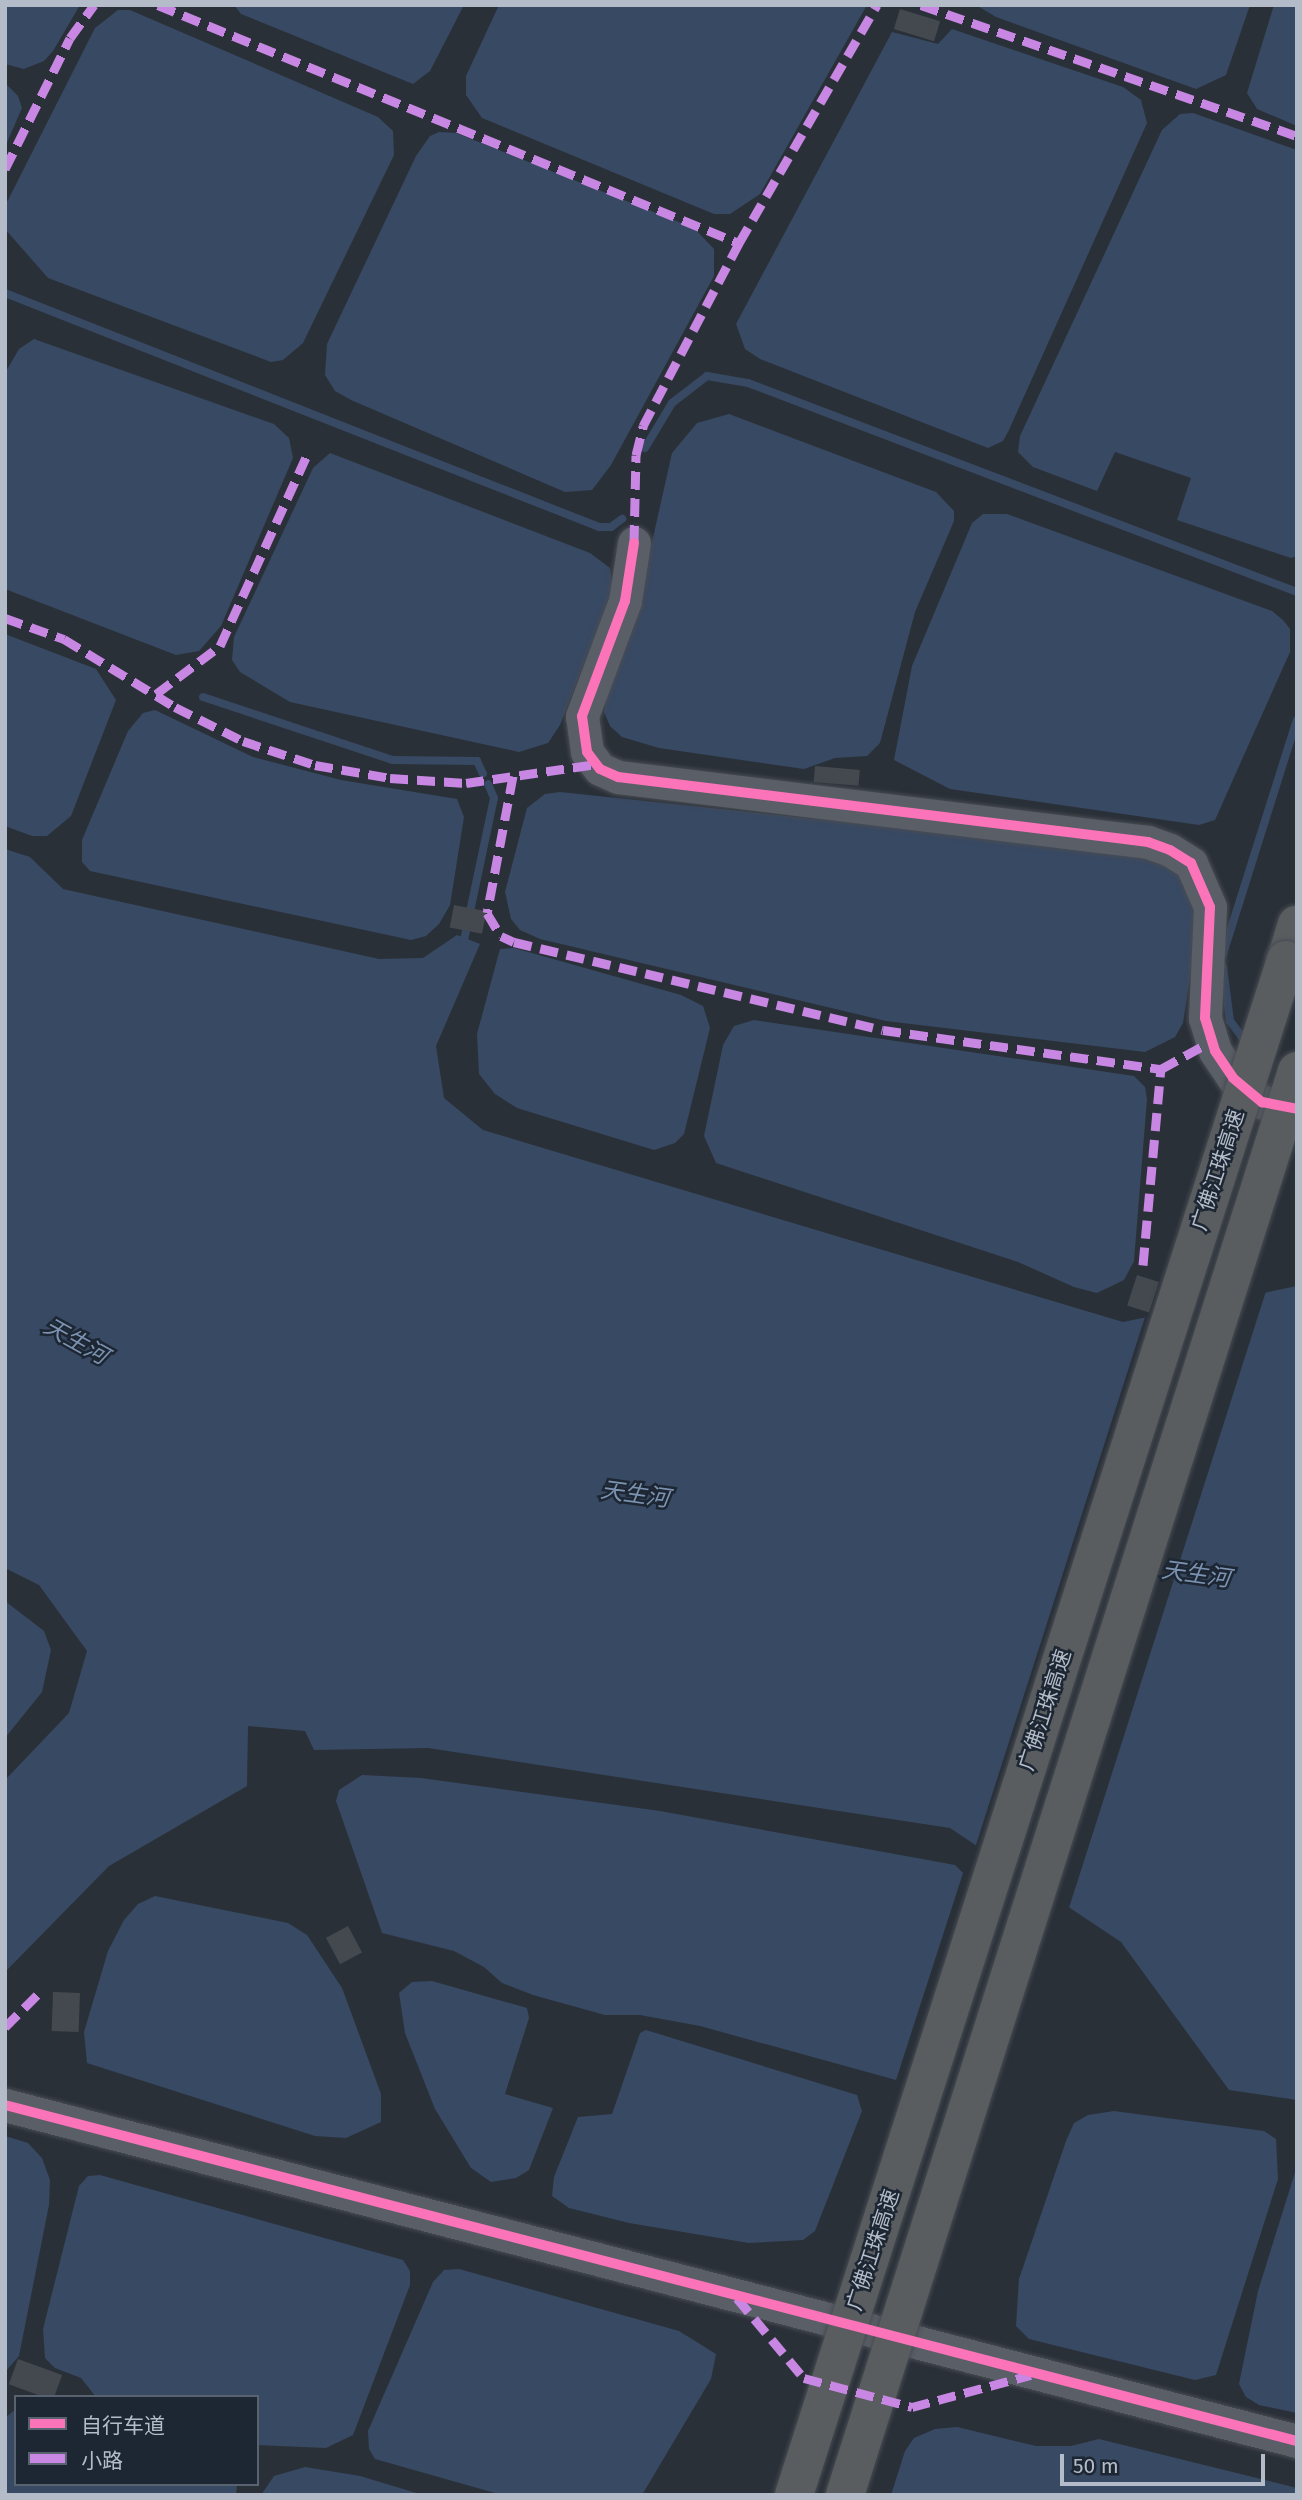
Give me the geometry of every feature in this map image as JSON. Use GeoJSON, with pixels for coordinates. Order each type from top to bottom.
{"type":"FeatureCollection","features":[{"type":"Feature","properties":{"kind":"highway","name":"广佛江珠高速"},"geometry":{"type":"LineString","coordinates":[[794,2495],[1291,942]]}},
{"type":"Feature","properties":{"kind":"highway"},"geometry":{"type":"LineString","coordinates":[[845,2495],[1297,1071]]}},
{"type":"Feature","properties":{"kind":"street"},"geometry":{"type":"LineString","coordinates":[[634,543],[625,601],[582,716],[587,752],[600,769],[618,777],[1148,842],[1170,850],[1191,863],[1210,907],[1205,1018],[1215,1051],[1233,1077],[1262,1102],[1297,1109]]}},
{"type":"Feature","properties":{"kind":"street"},"geometry":{"type":"LineString","coordinates":[[5,2105],[1297,2441]]}},
{"type":"Feature","properties":{"kind":"water"},"geometry":{"type":"Polygon","coordinates":[[[5,5],[80,5],[53,51],[44,61],[24,69],[5,64],[5,5]]]}},
{"type":"Feature","properties":{"kind":"water"},"geometry":{"type":"Polygon","coordinates":[[[234,5],[464,5],[430,71],[413,84],[241,14],[234,5]]]}},
{"type":"Feature","properties":{"kind":"water"},"geometry":{"type":"Polygon","coordinates":[[[499,5],[867,5],[760,194],[730,214],[714,214],[482,118],[466,95],[466,76],[499,5]]]}},
{"type":"Feature","properties":{"kind":"water"},"geometry":{"type":"Polygon","coordinates":[[[976,5],[1250,5],[1226,75],[1196,89],[996,17],[976,5]]]}},
{"type":"Feature","properties":{"kind":"water"},"geometry":{"type":"Polygon","coordinates":[[[1274,5],[1297,5],[1297,126],[1257,109],[1247,93],[1274,5]]]}},
{"type":"Feature","properties":{"kind":"water"},"geometry":{"type":"Polygon","coordinates":[[[118,10],[130,10],[378,117],[393,131],[394,155],[303,343],[283,360],[271,362],[48,278],[5,229],[5,206],[95,28],[118,10]]]}},
{"type":"Feature","properties":{"kind":"water"},"geometry":{"type":"Polygon","coordinates":[[[952,29],[1123,87],[1141,100],[1147,123],[1008,432],[1003,441],[988,448],[760,359],[745,349],[736,324],[892,32],[938,44],[952,29]]]}},
{"type":"Feature","properties":{"kind":"water"},"geometry":{"type":"Polygon","coordinates":[[[5,83],[18,96],[22,108],[5,147],[5,83]]]}},
{"type":"Feature","properties":{"kind":"water"},"geometry":{"type":"Polygon","coordinates":[[[1193,113],[1297,150],[1297,556],[1291,558],[1177,520],[1191,478],[1115,452],[1097,491],[1033,467],[1018,452],[1020,436],[1162,130],[1180,114],[1193,113]]]}},
{"type":"Feature","properties":{"kind":"water"},"geometry":{"type":"Polygon","coordinates":[[[439,132],[456,133],[694,228],[714,249],[714,276],[611,465],[592,490],[565,492],[351,400],[335,391],[325,375],[327,344],[416,156],[430,136],[439,132]]]}},
{"type":"Feature","properties":{"kind":"water"},"geometry":{"type":"Polygon","coordinates":[[[34,339],[274,424],[289,438],[293,458],[221,626],[199,651],[176,655],[5,589],[5,373],[19,349],[34,339]]]}},
{"type":"Feature","properties":{"kind":"water"},"geometry":{"type":"Polygon","coordinates":[[[729,414],[936,492],[954,511],[954,521],[915,612],[880,743],[867,756],[835,758],[804,769],[659,748],[622,737],[610,726],[604,712],[606,696],[635,618],[672,453],[697,423],[729,414]]]}},
{"type":"Feature","properties":{"kind":"water"},"geometry":{"type":"Polygon","coordinates":[[[330,453],[590,553],[610,568],[613,591],[560,725],[548,743],[519,752],[290,702],[240,672],[232,660],[234,637],[313,468],[330,453]]]}},
{"type":"Feature","properties":{"kind":"water"},"geometry":{"type":"Polygon","coordinates":[[[983,514],[1007,514],[1272,611],[1290,629],[1290,652],[1215,820],[1199,825],[950,789],[894,760],[912,666],[972,523],[983,514]]]}},
{"type":"Feature","properties":{"kind":"water"},"geometry":{"type":"Polygon","coordinates":[[[5,634],[96,669],[116,700],[71,816],[47,836],[32,836],[5,826],[5,634]]]}},
{"type":"Feature","properties":{"kind":"water"},"geometry":{"type":"Polygon","coordinates":[[[155,710],[253,757],[341,780],[457,799],[464,817],[450,905],[439,924],[426,936],[411,940],[90,871],[82,862],[82,840],[128,731],[143,713],[155,710]]]}},
{"type":"Feature","properties":{"kind":"water"},"geometry":{"type":"Polygon","coordinates":[[[560,792],[1147,854],[1188,881],[1199,920],[1183,1023],[1175,1037],[1145,1052],[886,1021],[540,939],[520,930],[511,919],[505,892],[527,808],[545,794],[560,792]]]}},
{"type":"Feature","properties":{"kind":"water","name":"天生河"},"geometry":{"type":"Polygon","coordinates":[[[5,849],[30,857],[63,889],[379,959],[423,958],[457,935],[480,944],[436,1046],[444,1098],[483,1130],[1123,1322],[1297,1286],[1297,2100],[1229,2090],[1121,1942],[950,1828],[428,1748],[314,1750],[305,1731],[248,1726],[247,1786],[109,1866],[5,1972],[5,1780],[69,1713],[87,1651],[39,1585],[5,1568],[5,849]]]}},
{"type":"Feature","properties":{"kind":"water"},"geometry":{"type":"Polygon","coordinates":[[[514,948],[681,995],[703,1006],[710,1028],[684,1134],[675,1143],[654,1150],[517,1108],[495,1094],[479,1074],[477,1034],[500,949],[514,948]]]}},
{"type":"Feature","properties":{"kind":"water"},"geometry":{"type":"Polygon","coordinates":[[[754,1020],[1134,1076],[1145,1087],[1147,1099],[1134,1261],[1124,1280],[1097,1293],[1074,1287],[1018,1262],[716,1163],[704,1136],[723,1045],[734,1026],[754,1020]]]}},
{"type":"Feature","properties":{"kind":"water"},"geometry":{"type":"Polygon","coordinates":[[[5,1601],[44,1631],[51,1650],[42,1692],[5,1738],[5,1601]]]}},
{"type":"Feature","properties":{"kind":"water"},"geometry":{"type":"Polygon","coordinates":[[[362,1775],[421,1778],[660,1811],[955,1865],[963,1873],[896,2080],[700,2026],[640,2015],[605,2015],[533,1995],[502,1983],[484,1967],[454,1951],[382,1933],[336,1801],[339,1790],[362,1775]]]}},
{"type":"Feature","properties":{"kind":"water"},"geometry":{"type":"Polygon","coordinates":[[[155,1896],[288,1923],[307,1935],[342,1988],[381,2094],[381,2122],[346,2138],[315,2136],[87,2063],[84,2032],[108,1951],[124,1920],[138,1904],[155,1896]]]}},
{"type":"Feature","properties":{"kind":"water"},"geometry":{"type":"Polygon","coordinates":[[[432,1981],[527,2008],[529,2018],[505,2094],[553,2108],[529,2170],[516,2178],[491,2182],[471,2168],[435,2109],[405,2033],[399,1993],[412,1982],[432,1981]]]}},
{"type":"Feature","properties":{"kind":"water"},"geometry":{"type":"Polygon","coordinates":[[[646,2030],[857,2095],[862,2111],[815,2231],[803,2240],[749,2243],[629,2223],[569,2208],[552,2196],[554,2177],[578,2117],[612,2114],[640,2033],[646,2030]]]}},
{"type":"Feature","properties":{"kind":"water"},"geometry":{"type":"Polygon","coordinates":[[[1114,2111],[1264,2131],[1276,2139],[1278,2179],[1216,2375],[1195,2380],[1029,2339],[1016,2326],[1019,2279],[1074,2123],[1088,2115],[1114,2111]]]}},
{"type":"Feature","properties":{"kind":"water"},"geometry":{"type":"Polygon","coordinates":[[[5,2136],[28,2143],[42,2158],[50,2180],[49,2205],[19,2356],[5,2372],[5,2136]]]}},
{"type":"Feature","properties":{"kind":"water"},"geometry":{"type":"Polygon","coordinates":[[[1297,2166],[1297,2413],[1259,2405],[1246,2397],[1239,2384],[1258,2291],[1297,2166]]]}},
{"type":"Feature","properties":{"kind":"water"},"geometry":{"type":"Polygon","coordinates":[[[100,2175],[403,2260],[410,2271],[410,2285],[353,2435],[326,2448],[259,2445],[259,2395],[94,2395],[81,2378],[55,2368],[45,2358],[43,2329],[79,2186],[88,2176],[100,2175]]]}},
{"type":"Feature","properties":{"kind":"water"},"geometry":{"type":"Polygon","coordinates":[[[459,2269],[679,2331],[716,2354],[711,2379],[642,2495],[502,2495],[375,2459],[369,2449],[368,2431],[433,2282],[444,2270],[459,2269]]]}},
{"type":"Feature","properties":{"kind":"water"},"geometry":{"type":"Polygon","coordinates":[[[14,2411],[14,2486],[237,2486],[236,2495],[5,2495],[5,2418],[14,2411]]]}},
{"type":"Feature","properties":{"kind":"water"},"geometry":{"type":"Polygon","coordinates":[[[957,2427],[1036,2446],[1071,2446],[1099,2439],[1297,2488],[1297,2495],[891,2495],[905,2451],[914,2438],[935,2429],[957,2427]]]}},
{"type":"Feature","properties":{"kind":"water"},"geometry":{"type":"Polygon","coordinates":[[[305,2467],[360,2476],[423,2495],[261,2495],[274,2476],[305,2467]]]}},
{"type":"Feature","properties":{"kind":"pier"},"geometry":{"type":"Polygon","coordinates":[[[1267,1288],[1068,1911],[975,1848],[1146,1314],[1267,1288]]]}},
{"type":"Feature","properties":{"kind":"building"},"geometry":{"type":"Polygon","coordinates":[[[900,9],[940,21],[934,41],[894,29],[900,9]]]}},
{"type":"Feature","properties":{"kind":"building"},"geometry":{"type":"Polygon","coordinates":[[[815,766],[860,770],[858,786],[814,782],[815,766]]]}},
{"type":"Feature","properties":{"kind":"building"},"geometry":{"type":"Polygon","coordinates":[[[454,905],[486,911],[482,934],[450,928],[454,905]]]}},
{"type":"Feature","properties":{"kind":"building"},"geometry":{"type":"Polygon","coordinates":[[[1137,1275],[1159,1282],[1149,1313],[1127,1305],[1137,1275]]]}},
{"type":"Feature","properties":{"kind":"building"},"geometry":{"type":"Polygon","coordinates":[[[348,1926],[362,1952],[340,1964],[326,1938],[348,1926]]]}},
{"type":"Feature","properties":{"kind":"building"},"geometry":{"type":"Polygon","coordinates":[[[53,1992],[80,1993],[79,2032],[52,2031],[53,1992]]]}},
{"type":"Feature","properties":{"kind":"building"},"geometry":{"type":"Polygon","coordinates":[[[18,2359],[62,2375],[55,2395],[38,2395],[9,2384],[18,2359]]]}},
{"type":"Feature","properties":{"kind":"waterway"},"geometry":{"type":"LineString","coordinates":[[5,293],[599,527],[611,527],[622,519]]}},
{"type":"Feature","properties":{"kind":"waterway"},"geometry":{"type":"LineString","coordinates":[[645,448],[672,403],[707,376],[748,383],[1297,592]]}},
{"type":"Feature","properties":{"kind":"waterway"},"geometry":{"type":"LineString","coordinates":[[203,697],[392,760],[477,761],[483,774]]}},
{"type":"Feature","properties":{"kind":"waterway"},"geometry":{"type":"LineString","coordinates":[[1223,954],[1297,720]]}},
{"type":"Feature","properties":{"kind":"waterway"},"geometry":{"type":"LineString","coordinates":[[463,945],[494,798],[488,784]]}},
{"type":"Feature","properties":{"kind":"waterway"},"geometry":{"type":"LineString","coordinates":[[1223,967],[1230,1021],[1246,1042]]}},
{"type":"Feature","properties":{"kind":"marked path"},"geometry":{"type":"LineString","coordinates":[[5,169],[70,38],[94,5]]}},
{"type":"Feature","properties":{"kind":"marked path"},"geometry":{"type":"LineString","coordinates":[[158,5],[739,243]]}},
{"type":"Feature","properties":{"kind":"marked path"},"geometry":{"type":"LineString","coordinates":[[634,543],[636,455],[643,426],[739,243],[877,5]]}},
{"type":"Feature","properties":{"kind":"marked path"},"geometry":{"type":"LineString","coordinates":[[921,5],[1297,136]]}},
{"type":"Feature","properties":{"kind":"marked path"},"geometry":{"type":"LineString","coordinates":[[156,694],[220,646],[307,455]]}},
{"type":"Feature","properties":{"kind":"marked path"},"geometry":{"type":"LineString","coordinates":[[5,618],[64,639],[175,707],[243,741],[315,765],[390,778],[466,783],[597,764]]}},
{"type":"Feature","properties":{"kind":"marked path"},"geometry":{"type":"LineString","coordinates":[[513,776],[487,913],[501,936],[514,942],[883,1030],[1161,1069],[1212,1041]]}},
{"type":"Feature","properties":{"kind":"marked path"},"geometry":{"type":"LineString","coordinates":[[1143,1265],[1161,1069]]}},
{"type":"Feature","properties":{"kind":"marked path"},"geometry":{"type":"LineString","coordinates":[[5,2027],[40,1992]]}},
{"type":"Feature","properties":{"kind":"marked path"},"geometry":{"type":"LineString","coordinates":[[737,2298],[804,2378],[912,2407],[1031,2375]]}},
{"type":"Feature","properties":{"kind":"cycle path"},"geometry":{"type":"LineString","coordinates":[[634,543],[625,601],[582,716],[587,752],[600,769],[618,777],[1148,842],[1170,850],[1191,863],[1210,907],[1205,1018],[1215,1051],[1233,1078],[1262,1102],[1297,1109]]}},
{"type":"Feature","properties":{"kind":"cycle path"},"geometry":{"type":"LineString","coordinates":[[5,2105],[1297,2441]]}}]}
